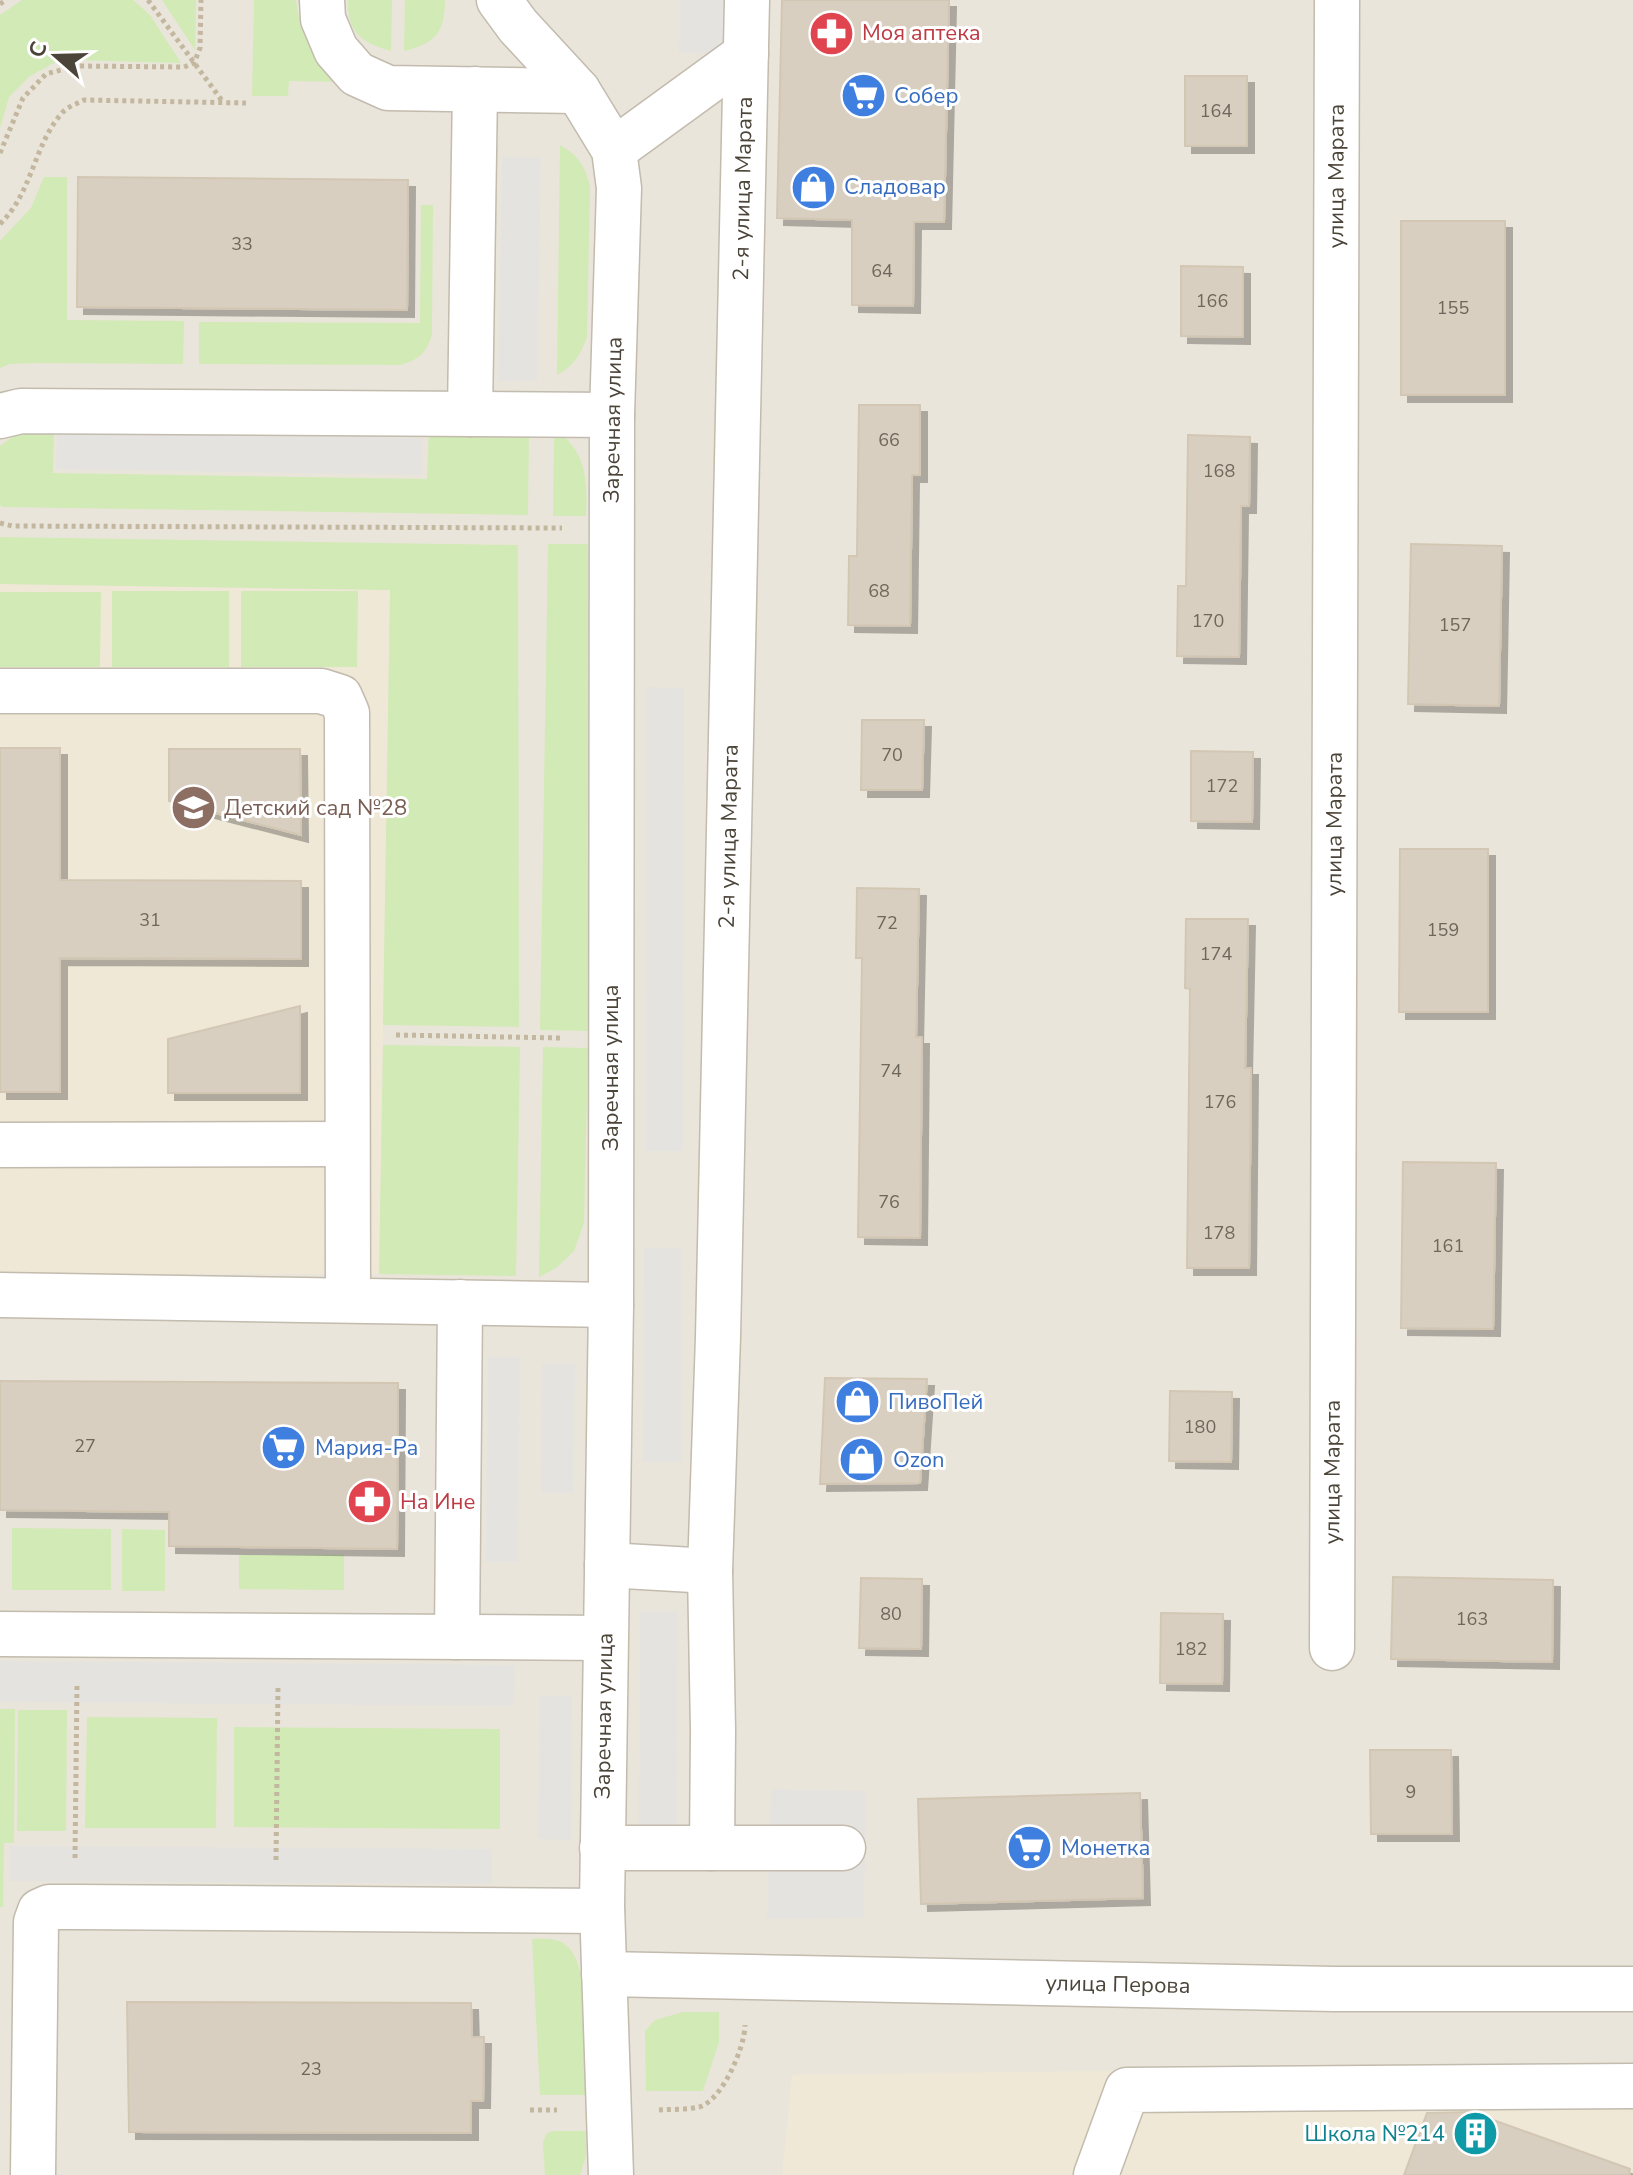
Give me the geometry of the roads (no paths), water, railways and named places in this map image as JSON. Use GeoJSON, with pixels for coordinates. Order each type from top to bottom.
{"type":"FeatureCollection","features":[{"type":"Feature","properties":{"kind":"street"},"geometry":{"type":"LineString","coordinates":[[322,0],[323,19],[336,50],[357,74],[388,88],[578,91]]}},
{"type":"Feature","properties":{"kind":"street","name":"Заречная улица"},"geometry":{"type":"LineString","coordinates":[[499,0],[518,26],[578,91],[614,150],[619,188],[612,415],[611,1305],[602,1848],[611,2175]]}},
{"type":"Feature","properties":{"kind":"street","name":"2-я улица Марата"},"geometry":{"type":"LineString","coordinates":[[712,1848],[710,1571],[747,0]]}},
{"type":"Feature","properties":{"kind":"street","name":"улица Марата"},"geometry":{"type":"LineString","coordinates":[[1332,1648],[1337,0]]}},
{"type":"Feature","properties":{"kind":"street"},"geometry":{"type":"LineString","coordinates":[[614,150],[746,54]]}},
{"type":"Feature","properties":{"kind":"street"},"geometry":{"type":"LineString","coordinates":[[470,414],[475,89]]}},
{"type":"Feature","properties":{"kind":"street"},"geometry":{"type":"LineString","coordinates":[[0,416],[21,411],[612,415]]}},
{"type":"Feature","properties":{"kind":"street"},"geometry":{"type":"LineString","coordinates":[[0,691],[321,691],[340,697],[347,713],[348,1300]]}},
{"type":"Feature","properties":{"kind":"street"},"geometry":{"type":"LineString","coordinates":[[0,1145],[347,1144]]}},
{"type":"Feature","properties":{"kind":"street"},"geometry":{"type":"LineString","coordinates":[[0,1295],[611,1305]]}},
{"type":"Feature","properties":{"kind":"street"},"geometry":{"type":"LineString","coordinates":[[457,1637],[460,1302]]}},
{"type":"Feature","properties":{"kind":"street"},"geometry":{"type":"LineString","coordinates":[[607,1565],[710,1571]]}},
{"type":"Feature","properties":{"kind":"street"},"geometry":{"type":"LineString","coordinates":[[0,1634],[605,1638]]}},
{"type":"Feature","properties":{"kind":"street"},"geometry":{"type":"LineString","coordinates":[[602,1848],[843,1848]]}},
{"type":"Feature","properties":{"kind":"street"},"geometry":{"type":"LineString","coordinates":[[33,2175],[17,1982],[40,1911],[49,1907],[75,1907],[602,1911]]}},
{"type":"Feature","properties":{"kind":"street","name":"улица Перова"},"geometry":{"type":"LineString","coordinates":[[604,1974],[1334,1989],[1633,1989]]}},
{"type":"Feature","properties":{"kind":"street"},"geometry":{"type":"LineString","coordinates":[[1096,2175],[1127,2090],[1633,2086]]}},
{"type":"Feature","properties":{"kind":"place","name":"Моя аптека"},"geometry":{"type":"Point","coordinates":[831,33]}},
{"type":"Feature","properties":{"kind":"place","name":"Собер"},"geometry":{"type":"Point","coordinates":[863,96]}},
{"type":"Feature","properties":{"kind":"place","name":"Сладовар"},"geometry":{"type":"Point","coordinates":[813,187]}},
{"type":"Feature","properties":{"kind":"place","name":"Детский сад №28"},"geometry":{"type":"Point","coordinates":[193,808]}},
{"type":"Feature","properties":{"kind":"place","name":"ПивоПей"},"geometry":{"type":"Point","coordinates":[857,1402]}},
{"type":"Feature","properties":{"kind":"place","name":"Мария-Ра"},"geometry":{"type":"Point","coordinates":[284,1448]}},
{"type":"Feature","properties":{"kind":"place","name":"Ozon"},"geometry":{"type":"Point","coordinates":[862,1460]}},
{"type":"Feature","properties":{"kind":"place","name":"На Ине"},"geometry":{"type":"Point","coordinates":[369,1502]}},
{"type":"Feature","properties":{"kind":"place","name":"Монетка"},"geometry":{"type":"Point","coordinates":[1030,1848]}},
{"type":"Feature","properties":{"kind":"place","name":"Школа №214"},"geometry":{"type":"Point","coordinates":[1476,2134]}}]}
